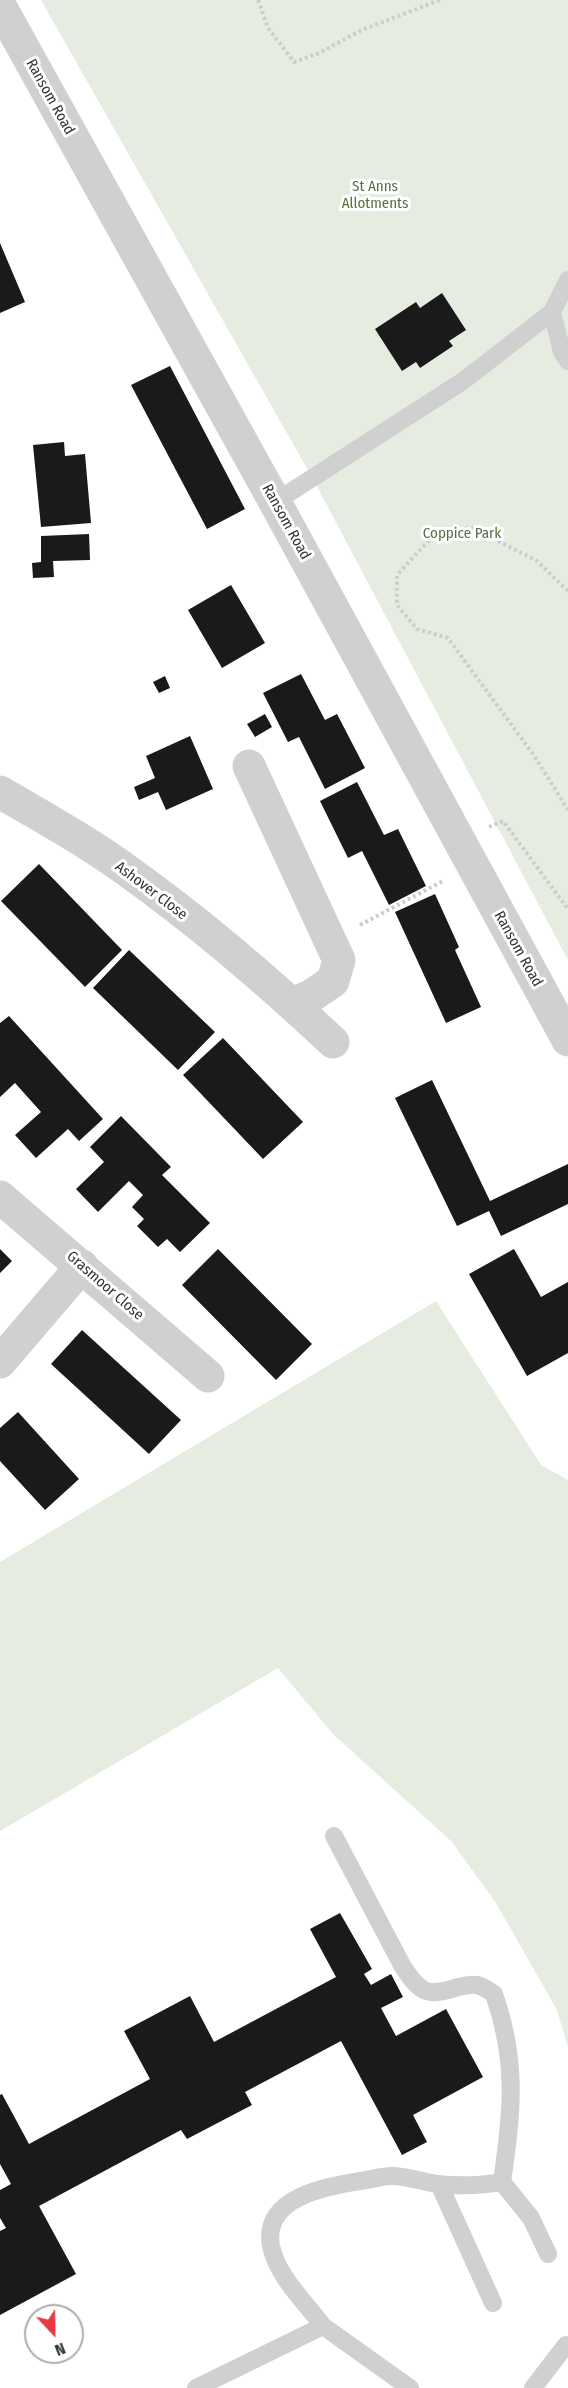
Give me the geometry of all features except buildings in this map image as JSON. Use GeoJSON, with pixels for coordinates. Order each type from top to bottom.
{"type":"FeatureCollection","features":[{"type":"Feature","properties":{"kind":"street","name":"Ransom Road"},"geometry":{"type":"LineString","coordinates":[[0,6],[275,502],[568,1040]]}},
{"type":"Feature","properties":{"kind":"street"},"geometry":{"type":"LineString","coordinates":[[249,766],[339,960],[333,981],[311,996],[292,1004]]}},
{"type":"Feature","properties":{"kind":"street","name":"Ashover Close"},"geometry":{"type":"LineString","coordinates":[[0,792],[67,831],[128,871],[292,1004],[333,1042]]}},
{"type":"Feature","properties":{"kind":"street","name":"Grasmoor Close"},"geometry":{"type":"LineString","coordinates":[[0,1197],[208,1376]]}},
{"type":"Feature","properties":{"kind":"street"},"geometry":{"type":"LineString","coordinates":[[0,1362],[82,1266]]}},
{"type":"Feature","properties":{"kind":"lane"},"geometry":{"type":"LineString","coordinates":[[275,502],[463,381],[552,312],[568,280]]}},
{"type":"Feature","properties":{"kind":"lane"},"geometry":{"type":"LineString","coordinates":[[552,312],[562,352],[568,361]]}},
{"type":"Feature","properties":{"kind":"lane"},"geometry":{"type":"LineString","coordinates":[[334,1836],[403,1967],[414,1983],[427,1992],[441,1993],[476,1984],[494,1994],[510,2053],[512,2087],[502,2182],[531,2218],[548,2254]]}},
{"type":"Feature","properties":{"kind":"lane"},"geometry":{"type":"LineString","coordinates":[[410,2388],[323,2326],[281,2271],[272,2248],[270,2232],[277,2215],[294,2199],[323,2187],[392,2176],[439,2184],[476,2186],[502,2182]]}},
{"type":"Feature","properties":{"kind":"lane"},"geometry":{"type":"LineString","coordinates":[[439,2184],[493,2303]]}},
{"type":"Feature","properties":{"kind":"lane"},"geometry":{"type":"LineString","coordinates":[[196,2388],[323,2326]]}},
{"type":"Feature","properties":{"kind":"lane"},"geometry":{"type":"LineString","coordinates":[[533,2388],[566,2345]]}},
{"type":"Feature","properties":{"kind":"path"},"geometry":{"type":"LineString","coordinates":[[258,0],[268,28],[294,62],[319,53],[362,30],[440,0]]}},
{"type":"Feature","properties":{"kind":"path"},"geometry":{"type":"LineString","coordinates":[[568,591],[537,561],[471,527],[432,537],[397,575],[397,604],[417,628],[448,638],[535,757],[568,810]]}},
{"type":"Feature","properties":{"kind":"path"},"geometry":{"type":"LineString","coordinates":[[330,941],[466,855],[503,821],[568,909]]}},
{"type":"Feature","properties":{"kind":"green space","name":"St Anns Allotments"},"geometry":{"type":"Polygon","coordinates":[[[41,0],[568,0],[568,960],[313,479],[41,0]]]}},
{"type":"Feature","properties":{"kind":"green space"},"geometry":{"type":"Polygon","coordinates":[[[436,1301],[541,1465],[568,1480],[568,2047],[557,2010],[496,1903],[452,1842],[333,1734],[278,1668],[0,1831],[0,1562],[436,1301]]]}},
{"type":"Feature","properties":{"kind":"park label","name":"Coppice Park"},"geometry":{"type":"Point","coordinates":[462,534]}}]}
